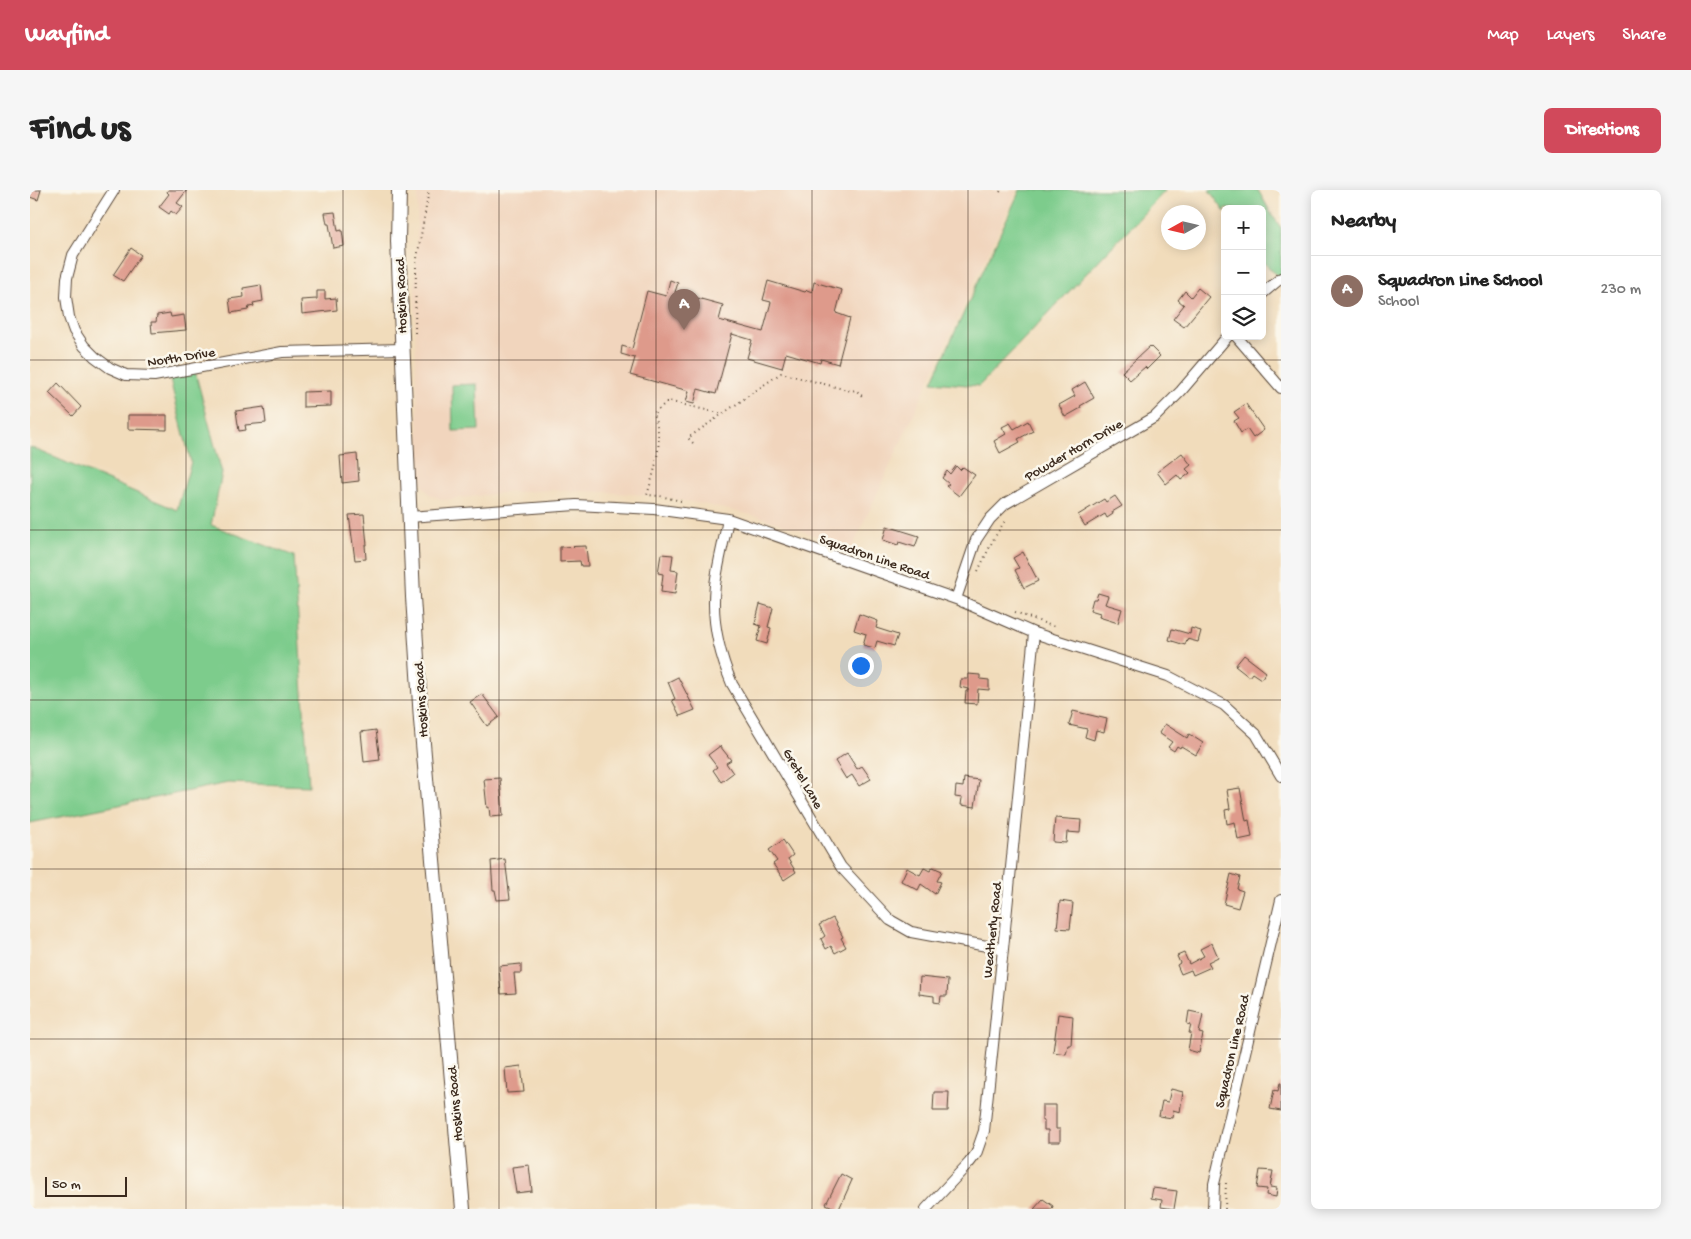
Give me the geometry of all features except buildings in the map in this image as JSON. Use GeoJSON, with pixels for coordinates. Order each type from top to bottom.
{"type":"FeatureCollection","features":[{"type":"Feature","properties":{"kind":"street","name":"North Drive"},"geometry":{"type":"LineString","coordinates":[[114,190],[73,255],[67,278],[66,297],[72,324],[84,346],[110,368],[126,375],[154,376],[282,352],[402,349]]}},
{"type":"Feature","properties":{"kind":"street","name":"Hoskins Road"},"geometry":{"type":"LineString","coordinates":[[399,190],[398,241],[402,349],[409,517],[421,720],[463,1209]]}},
{"type":"Feature","properties":{"kind":"street"},"geometry":{"type":"LineString","coordinates":[[1266,291],[1281,278]]}},
{"type":"Feature","properties":{"kind":"street","name":"Powder Horn Drive"},"geometry":{"type":"LineString","coordinates":[[956,599],[976,540],[990,519],[1005,504],[1155,417],[1181,391],[1225,340]]}},
{"type":"Feature","properties":{"kind":"street"},"geometry":{"type":"LineString","coordinates":[[1239,340],[1281,388]]}},
{"type":"Feature","properties":{"kind":"street","name":"Squadron Line Road"},"geometry":{"type":"LineString","coordinates":[[409,517],[576,505],[654,509],[728,519],[956,599],[1034,633],[1168,676],[1224,705],[1256,734],[1281,776]]}},
{"type":"Feature","properties":{"kind":"street","name":"Gretel Lane"},"geometry":{"type":"LineString","coordinates":[[728,519],[715,586],[715,623],[723,663],[732,684],[840,866],[890,920],[911,932],[1003,949]]}},
{"type":"Feature","properties":{"kind":"street","name":"Weatherly Road"},"geometry":{"type":"LineString","coordinates":[[926,1209],[976,1154],[984,1131],[1034,633]]}},
{"type":"Feature","properties":{"kind":"street","name":"Squadron Line Road"},"geometry":{"type":"LineString","coordinates":[[1213,1209],[1214,1184],[1281,900]]}},
{"type":"Feature","properties":{"kind":"path"},"geometry":{"type":"LineString","coordinates":[[415,334],[416,264],[429,190]]}},
{"type":"Feature","properties":{"kind":"path"},"geometry":{"type":"LineString","coordinates":[[693,444],[688,438],[781,373],[851,391],[856,390],[864,398]]}},
{"type":"Feature","properties":{"kind":"path"},"geometry":{"type":"LineString","coordinates":[[686,502],[647,495],[659,446],[658,424],[653,414],[668,401],[723,414]]}},
{"type":"Feature","properties":{"kind":"shaded area"},"geometry":{"type":"Polygon","coordinates":[[[418,190],[1017,190],[852,548],[757,516],[656,496],[554,490],[503,493],[443,500],[429,494],[421,478],[416,371],[415,289],[418,190]]]}},
{"type":"Feature","properties":{"kind":"green space"},"geometry":{"type":"Polygon","coordinates":[[[1020,190],[1166,190],[979,386],[932,382],[1020,190]]]}},
{"type":"Feature","properties":{"kind":"green space"},"geometry":{"type":"Polygon","coordinates":[[[1209,190],[1258,190],[1281,228],[1281,280],[1266,264],[1266,205],[1221,206],[1209,190]]]}},
{"type":"Feature","properties":{"kind":"green space"},"geometry":{"type":"Polygon","coordinates":[[[195,371],[222,473],[211,525],[294,556],[309,786],[228,783],[30,823],[30,447],[177,510],[191,462],[169,376],[195,371]]]}},
{"type":"Feature","properties":{"kind":"green space"},"geometry":{"type":"Polygon","coordinates":[[[477,384],[479,430],[453,431],[452,385],[477,384]]]}},
{"type":"Feature","properties":{"kind":"place","name":"Squadron Line School"},"geometry":{"type":"Point","coordinates":[684,330]}}]}
